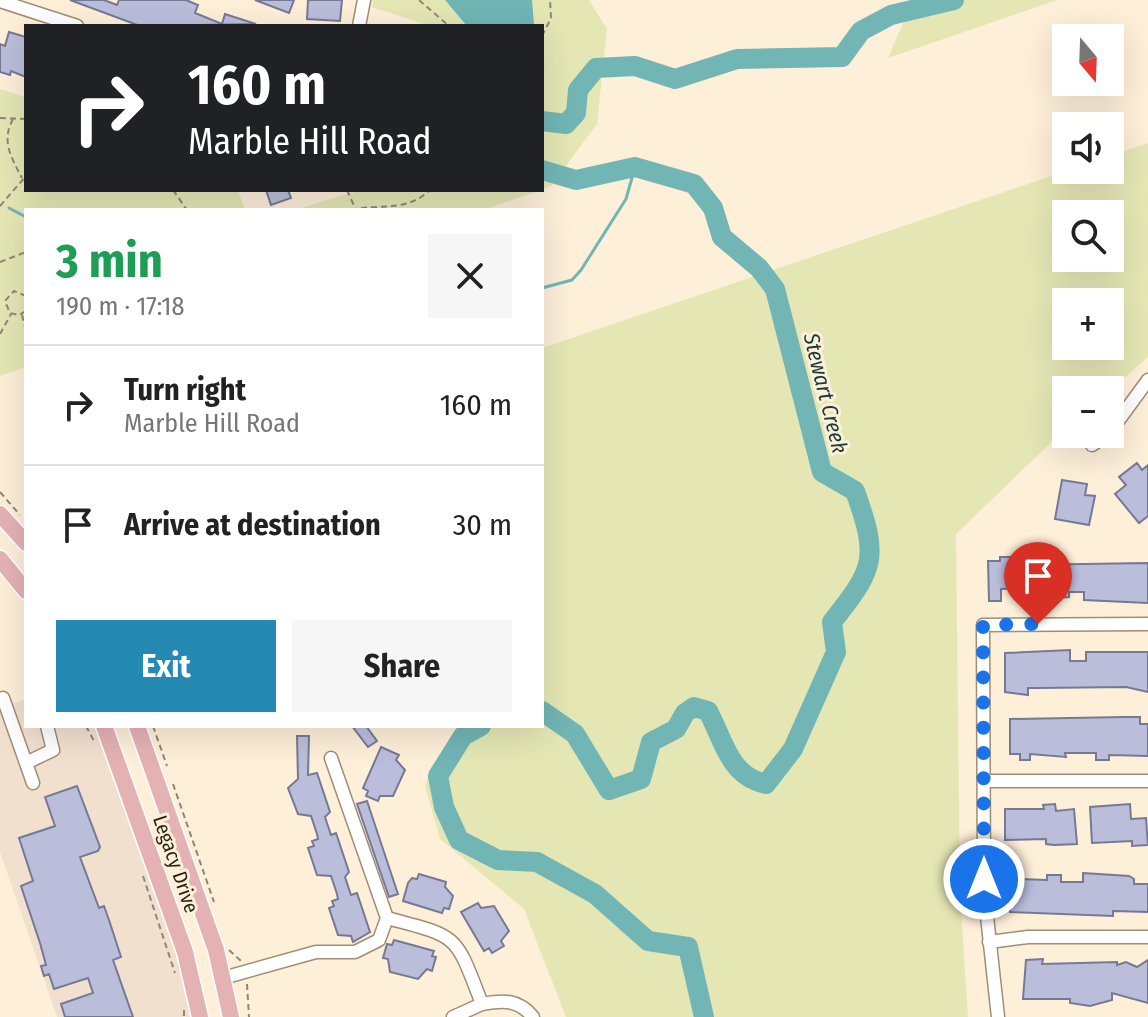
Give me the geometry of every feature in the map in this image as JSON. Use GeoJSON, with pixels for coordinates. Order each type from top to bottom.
{"type":"FeatureCollection","features":[{"type":"Feature","properties":{"kind":"main road"},"geometry":{"type":"LineString","coordinates":[[0,514],[24,541]]}},
{"type":"Feature","properties":{"kind":"main road"},"geometry":{"type":"LineString","coordinates":[[0,559],[24,589]]}},
{"type":"Feature","properties":{"kind":"main road","name":"Legacy Drive"},"geometry":{"type":"LineString","coordinates":[[105,728],[194,985],[200,1017]]}},
{"type":"Feature","properties":{"kind":"main road"},"geometry":{"type":"LineString","coordinates":[[116,753],[140,734]]}},
{"type":"Feature","properties":{"kind":"main road","name":"Legacy Drive"},"geometry":{"type":"LineString","coordinates":[[140,734],[223,978],[231,1017]]}},
{"type":"Feature","properties":{"kind":"main road"},"geometry":{"type":"LineString","coordinates":[[194,985],[223,978]]}},
{"type":"Feature","properties":{"kind":"street"},"geometry":{"type":"LineString","coordinates":[[359,24],[364,0]]}},
{"type":"Feature","properties":{"kind":"street"},"geometry":{"type":"LineString","coordinates":[[0,1],[71,24]]}},
{"type":"Feature","properties":{"kind":"street"},"geometry":{"type":"LineString","coordinates":[[1124,413],[1148,380]]}},
{"type":"Feature","properties":{"kind":"street"},"geometry":{"type":"LineString","coordinates":[[998,1017],[984,889],[983,625],[1148,624]]}},
{"type":"Feature","properties":{"kind":"street"},"geometry":{"type":"LineString","coordinates":[[3,698],[33,783]]}},
{"type":"Feature","properties":{"kind":"street"},"geometry":{"type":"LineString","coordinates":[[26,763],[53,750],[48,728]]}},
{"type":"Feature","properties":{"kind":"street"},"geometry":{"type":"LineString","coordinates":[[223,978],[316,952],[355,952],[379,940],[387,918],[331,758]]}},
{"type":"Feature","properties":{"kind":"street"},"geometry":{"type":"LineString","coordinates":[[984,781],[1148,781]]}},
{"type":"Feature","properties":{"kind":"street"},"geometry":{"type":"LineString","coordinates":[[387,918],[443,933],[451,939],[458,946],[482,1004]]}},
{"type":"Feature","properties":{"kind":"street"},"geometry":{"type":"LineString","coordinates":[[989,942],[1028,937],[1148,937]]}},
{"type":"Feature","properties":{"kind":"street"},"geometry":{"type":"LineString","coordinates":[[461,1016],[482,1004],[504,1000],[518,1004],[533,1017]]}},
{"type":"Feature","properties":{"kind":"path"},"geometry":{"type":"LineString","coordinates":[[419,0],[447,24]]}},
{"type":"Feature","properties":{"kind":"path"},"geometry":{"type":"LineString","coordinates":[[544,32],[551,18],[550,0]]}},
{"type":"Feature","properties":{"kind":"path"},"geometry":{"type":"LineString","coordinates":[[0,118],[24,119]]}},
{"type":"Feature","properties":{"kind":"path"},"geometry":{"type":"LineString","coordinates":[[0,206],[24,177],[7,145],[7,130],[13,119]]}},
{"type":"Feature","properties":{"kind":"path"},"geometry":{"type":"LineString","coordinates":[[380,208],[416,203],[428,192]]}},
{"type":"Feature","properties":{"kind":"path"},"geometry":{"type":"LineString","coordinates":[[0,262],[24,253]]}},
{"type":"Feature","properties":{"kind":"path"},"geometry":{"type":"LineString","coordinates":[[24,295],[14,291],[7,297],[5,306],[12,314],[24,312]]}},
{"type":"Feature","properties":{"kind":"path"},"geometry":{"type":"LineString","coordinates":[[0,334],[12,314]]}},
{"type":"Feature","properties":{"kind":"path"},"geometry":{"type":"LineString","coordinates":[[21,314],[24,324]]}},
{"type":"Feature","properties":{"kind":"path"},"geometry":{"type":"LineString","coordinates":[[0,492],[24,520]]}},
{"type":"Feature","properties":{"kind":"path"},"geometry":{"type":"LineString","coordinates":[[87,728],[98,746]]}},
{"type":"Feature","properties":{"kind":"path"},"geometry":{"type":"LineString","coordinates":[[154,728],[215,903]]}},
{"type":"Feature","properties":{"kind":"path"},"geometry":{"type":"LineString","coordinates":[[142,874],[177,976]]}},
{"type":"Feature","properties":{"kind":"path"},"geometry":{"type":"LineString","coordinates":[[226,940],[229,950],[241,959],[249,1017]]}},
{"type":"Feature","properties":{"kind":"shaded area"},"geometry":{"type":"Polygon","coordinates":[[[24,700],[24,728],[95,728],[177,957],[190,1017],[57,1017],[0,852],[0,708],[24,700]]]}},
{"type":"Feature","properties":{"kind":"green space"},"geometry":{"type":"Polygon","coordinates":[[[373,0],[589,0],[607,29],[597,124],[551,186],[544,189],[544,24],[424,24],[372,7],[373,0]]]}},
{"type":"Feature","properties":{"kind":"green space"},"geometry":{"type":"Polygon","coordinates":[[[913,0],[1057,0],[888,58],[913,0]]]}},
{"type":"Feature","properties":{"kind":"green space"},"geometry":{"type":"Polygon","coordinates":[[[0,89],[24,96],[24,192],[239,192],[244,208],[24,208],[24,368],[0,376],[0,89]]]}},
{"type":"Feature","properties":{"kind":"green space"},"geometry":{"type":"Polygon","coordinates":[[[1148,143],[1148,357],[1124,378],[1124,376],[1052,376],[1052,441],[956,534],[960,894],[968,1017],[566,1017],[524,909],[440,839],[425,786],[431,767],[463,728],[544,728],[544,347],[1052,176],[1052,184],[1124,184],[1124,151],[1148,143]]]}},
{"type":"Feature","properties":{"kind":"green space"},"geometry":{"type":"Polygon","coordinates":[[[353,192],[535,192],[489,208],[301,208],[353,192]]]}},
{"type":"Feature","properties":{"kind":"water"},"geometry":{"type":"Polygon","coordinates":[[[445,0],[532,0],[534,24],[465,24],[445,0]]]}},
{"type":"Feature","properties":{"kind":"building"},"geometry":{"type":"Polygon","coordinates":[[[70,0],[104,0],[117,5],[119,0],[186,0],[198,5],[195,13],[222,24],[135,24],[70,0]]]}},
{"type":"Feature","properties":{"kind":"building"},"geometry":{"type":"Polygon","coordinates":[[[255,0],[294,0],[289,13],[255,0]]]}},
{"type":"Feature","properties":{"kind":"building"},"geometry":{"type":"Polygon","coordinates":[[[308,0],[342,0],[340,21],[307,19],[308,0]]]}},
{"type":"Feature","properties":{"kind":"building"},"geometry":{"type":"Polygon","coordinates":[[[225,14],[256,24],[222,24],[225,14]]]}},
{"type":"Feature","properties":{"kind":"building"},"geometry":{"type":"Polygon","coordinates":[[[9,32],[24,36],[24,76],[11,71],[10,75],[0,72],[0,44],[5,46],[9,32]]]}},
{"type":"Feature","properties":{"kind":"building"},"geometry":{"type":"Polygon","coordinates":[[[267,192],[289,192],[291,198],[271,205],[267,192]]]}},
{"type":"Feature","properties":{"kind":"building"},"geometry":{"type":"Polygon","coordinates":[[[1137,463],[1142,470],[1148,465],[1148,516],[1139,523],[1115,494],[1126,485],[1119,477],[1137,463]]]}},
{"type":"Feature","properties":{"kind":"building"},"geometry":{"type":"Polygon","coordinates":[[[1062,480],[1087,484],[1085,495],[1095,496],[1089,525],[1055,519],[1062,480]]]}},
{"type":"Feature","properties":{"kind":"building"},"geometry":{"type":"Polygon","coordinates":[[[1000,557],[1019,557],[1019,565],[1148,563],[1148,603],[1084,600],[1084,592],[1069,592],[1069,597],[1025,598],[1025,588],[1001,589],[1001,601],[989,601],[988,561],[1000,561],[1000,557]]]}},
{"type":"Feature","properties":{"kind":"building"},"geometry":{"type":"Polygon","coordinates":[[[1070,650],[1070,661],[1086,661],[1086,652],[1148,652],[1148,692],[1126,687],[1028,688],[1028,695],[1005,692],[1005,653],[1070,650]]]}},
{"type":"Feature","properties":{"kind":"building"},"geometry":{"type":"Polygon","coordinates":[[[1140,717],[1140,724],[1148,724],[1148,756],[1109,755],[1109,760],[1096,760],[1096,753],[1065,753],[1066,757],[1030,754],[1030,760],[1020,760],[1020,754],[1010,754],[1010,719],[1140,717]]]}},
{"type":"Feature","properties":{"kind":"building"},"geometry":{"type":"Polygon","coordinates":[[[354,728],[367,728],[377,741],[368,747],[354,728]]]}},
{"type":"Feature","properties":{"kind":"building"},"geometry":{"type":"Polygon","coordinates":[[[297,736],[309,736],[308,775],[317,773],[330,812],[325,817],[331,835],[336,833],[349,872],[345,877],[351,895],[357,893],[370,932],[353,942],[351,936],[338,935],[329,908],[334,906],[332,901],[338,899],[331,876],[317,875],[308,848],[314,846],[312,841],[318,839],[311,816],[298,814],[288,788],[298,779],[297,736]]]}},
{"type":"Feature","properties":{"kind":"building"},"geometry":{"type":"Polygon","coordinates":[[[381,747],[399,755],[396,760],[405,770],[393,796],[380,796],[378,801],[366,796],[368,791],[363,788],[381,747]]]}},
{"type":"Feature","properties":{"kind":"building"},"geometry":{"type":"Polygon","coordinates":[[[77,786],[100,847],[98,851],[80,857],[99,908],[104,906],[109,920],[121,957],[113,960],[133,1017],[65,1017],[61,1004],[93,993],[88,978],[54,989],[49,974],[44,976],[41,966],[46,965],[21,886],[33,881],[19,838],[55,826],[45,797],[77,786]]]}},
{"type":"Feature","properties":{"kind":"building"},"geometry":{"type":"Polygon","coordinates":[[[367,801],[398,894],[389,897],[357,804],[367,801]]]}},
{"type":"Feature","properties":{"kind":"building"},"geometry":{"type":"Polygon","coordinates":[[[1055,804],[1056,811],[1074,809],[1077,844],[1046,844],[1046,839],[1005,840],[1005,809],[1044,809],[1043,805],[1055,804]]]}},
{"type":"Feature","properties":{"kind":"building"},"geometry":{"type":"Polygon","coordinates":[[[1130,804],[1131,819],[1146,818],[1148,845],[1132,846],[1132,841],[1092,843],[1090,807],[1130,804]]]}},
{"type":"Feature","properties":{"kind":"building"},"geometry":{"type":"Polygon","coordinates":[[[1083,873],[1129,876],[1134,879],[1134,884],[1148,884],[1148,912],[1113,911],[1113,916],[1010,912],[1010,882],[1019,879],[1047,880],[1047,875],[1061,875],[1061,882],[1083,882],[1083,873]]]}},
{"type":"Feature","properties":{"kind":"building"},"geometry":{"type":"Polygon","coordinates":[[[419,874],[446,882],[445,887],[453,896],[449,909],[444,908],[442,913],[403,901],[408,883],[412,878],[417,879],[419,874]]]}},
{"type":"Feature","properties":{"kind":"building"},"geometry":{"type":"Polygon","coordinates":[[[478,903],[481,908],[494,906],[509,931],[501,941],[504,946],[492,953],[489,948],[484,951],[461,912],[478,903]]]}},
{"type":"Feature","properties":{"kind":"building"},"geometry":{"type":"Polygon","coordinates":[[[394,940],[434,951],[432,956],[436,957],[432,971],[427,969],[418,979],[390,972],[388,959],[383,958],[387,944],[392,945],[394,940]]]}},
{"type":"Feature","properties":{"kind":"building"},"geometry":{"type":"Polygon","coordinates":[[[1043,959],[1042,964],[1117,962],[1117,965],[1126,962],[1137,967],[1148,960],[1148,1003],[1112,993],[1112,1000],[1090,1006],[1070,1003],[1070,999],[1023,999],[1026,960],[1043,959]]]}},
{"type":"Feature","properties":{"kind":"waterway","name":"Stewart Creek"},"geometry":{"type":"LineString","coordinates":[[544,121],[566,124],[576,113],[578,90],[596,68],[635,66],[675,79],[737,59],[842,57],[861,31],[891,15],[954,0]]}},
{"type":"Feature","properties":{"kind":"waterway"},"geometry":{"type":"LineString","coordinates":[[544,287],[572,280],[581,270],[626,199],[635,167]]}},
{"type":"Feature","properties":{"kind":"waterway","name":"Stewart Creek"},"geometry":{"type":"LineString","coordinates":[[544,171],[576,180],[635,167],[694,184],[713,208],[722,237],[759,268],[775,289],[822,472],[855,491],[870,548],[865,574],[832,622],[836,652],[793,749],[766,784],[754,780],[736,765],[708,711],[694,707],[685,713],[676,729],[651,742],[641,779],[609,790],[575,734],[544,712]]}},
{"type":"Feature","properties":{"kind":"waterway"},"geometry":{"type":"LineString","coordinates":[[9,208],[24,216]]}},
{"type":"Feature","properties":{"kind":"waterway","name":"Stewart Creek"},"geometry":{"type":"LineString","coordinates":[[477,728],[463,736],[438,776],[444,807],[459,840],[498,860],[537,862],[595,894],[648,941],[688,947],[704,1017]]}},
{"type":"Feature","properties":{"kind":"route"},"geometry":{"type":"LineString","coordinates":[[984,879],[983,625],[1038,624]]}}]}
